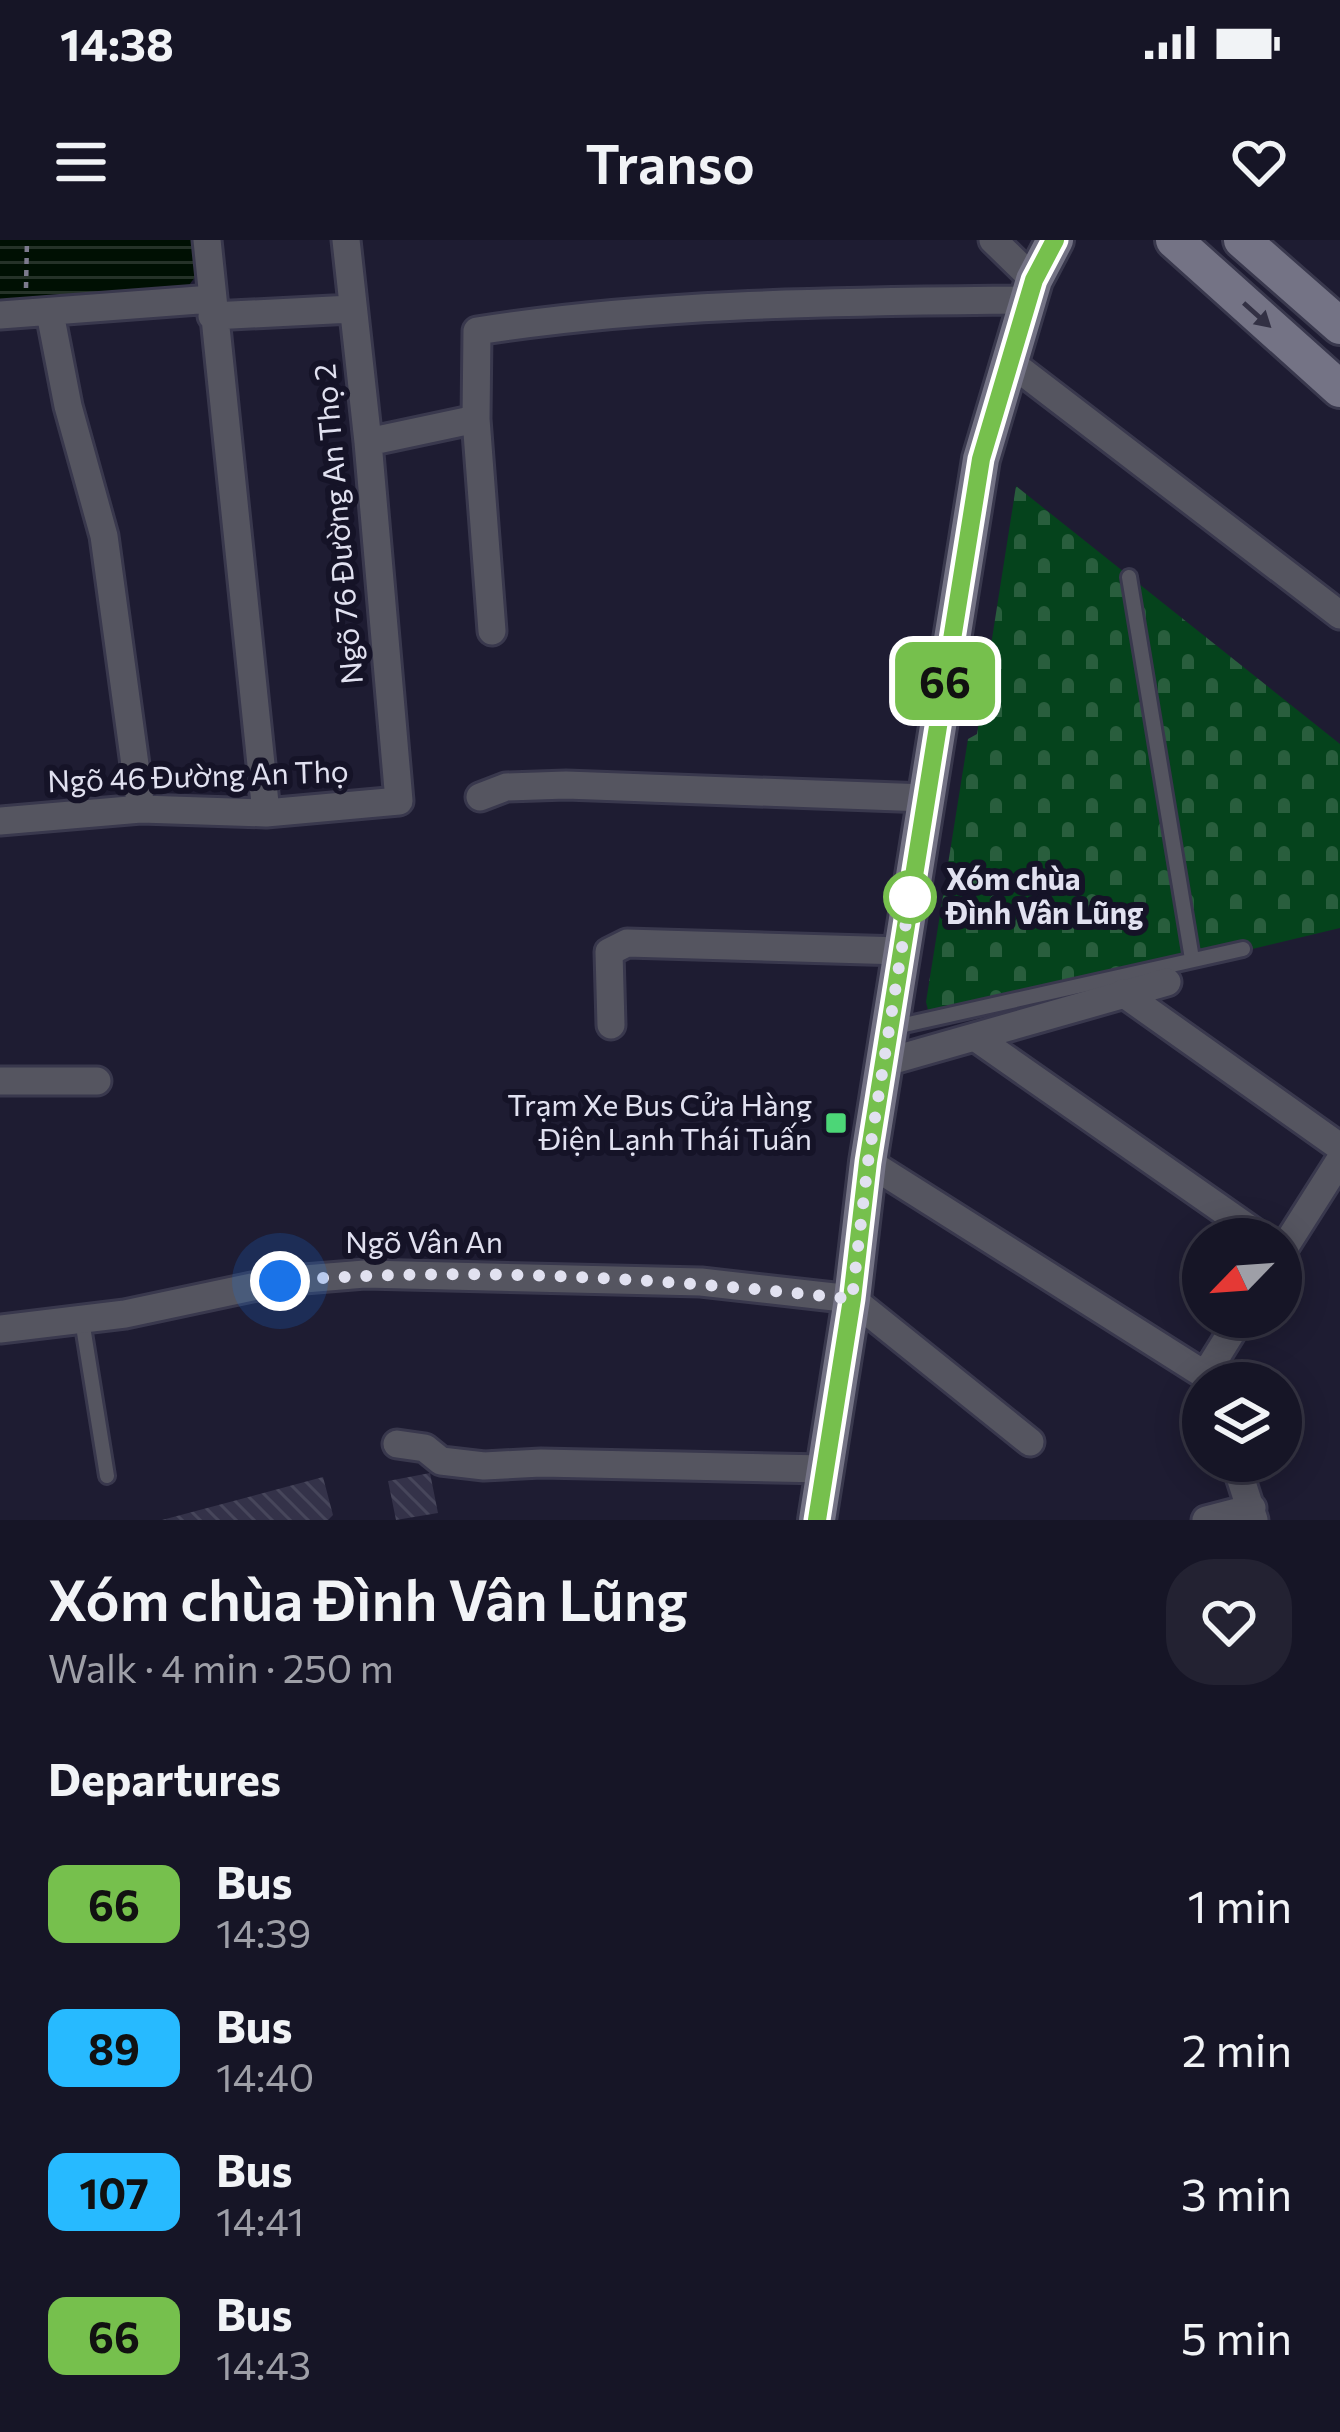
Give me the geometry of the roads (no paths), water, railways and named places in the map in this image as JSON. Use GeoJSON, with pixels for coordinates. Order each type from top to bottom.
{"type":"FeatureCollection","features":[{"type":"Feature","properties":{"kind":"street"},"geometry":{"type":"LineString","coordinates":[[207,240],[266,812]]}},
{"type":"Feature","properties":{"kind":"street","name":"Ngõ 76 Đường An Thọ 2"},"geometry":{"type":"LineString","coordinates":[[346,240],[399,801]]}},
{"type":"Feature","properties":{"kind":"street"},"geometry":{"type":"LineString","coordinates":[[993,240],[1032,290]]}},
{"type":"Feature","properties":{"kind":"street"},"geometry":{"type":"LineString","coordinates":[[818,1520],[868,1162],[981,459],[1032,290],[1055,240]]}},
{"type":"Feature","properties":{"kind":"street"},"geometry":{"type":"LineString","coordinates":[[1174,240],[1340,389]]}},
{"type":"Feature","properties":{"kind":"street"},"geometry":{"type":"LineString","coordinates":[[1243,240],[1340,326]]}},
{"type":"Feature","properties":{"kind":"street"},"geometry":{"type":"LineString","coordinates":[[492,631],[476,419],[477,331],[562,317],[1032,290]]}},
{"type":"Feature","properties":{"kind":"street"},"geometry":{"type":"LineString","coordinates":[[38,306],[104,536],[141,809]]}},
{"type":"Feature","properties":{"kind":"street"},"geometry":{"type":"LineString","coordinates":[[0,315],[38,306],[352,309]]}},
{"type":"Feature","properties":{"kind":"street"},"geometry":{"type":"LineString","coordinates":[[1010,362],[1340,615]]}},
{"type":"Feature","properties":{"kind":"street"},"geometry":{"type":"LineString","coordinates":[[368,442],[476,419]]}},
{"type":"Feature","properties":{"kind":"street"},"geometry":{"type":"LineString","coordinates":[[481,797],[506,788],[566,785],[926,798]]}},
{"type":"Feature","properties":{"kind":"street","name":"Ngõ 46 Đường An Thọ"},"geometry":{"type":"LineString","coordinates":[[0,820],[141,809],[266,812],[399,801]]}},
{"type":"Feature","properties":{"kind":"street"},"geometry":{"type":"LineString","coordinates":[[611,1025],[609,952],[626,943],[902,951]]}},
{"type":"Feature","properties":{"kind":"street"},"geometry":{"type":"LineString","coordinates":[[886,1046],[975,1037],[1168,982]]}},
{"type":"Feature","properties":{"kind":"street"},"geometry":{"type":"LineString","coordinates":[[1123,993],[1340,1148]]}},
{"type":"Feature","properties":{"kind":"street"},"geometry":{"type":"LineString","coordinates":[[975,1037],[1234,1218]]}},
{"type":"Feature","properties":{"kind":"street"},"geometry":{"type":"LineString","coordinates":[[0,1081],[97,1081]]}},
{"type":"Feature","properties":{"kind":"street"},"geometry":{"type":"LineString","coordinates":[[868,1162],[1182,1364]]}},
{"type":"Feature","properties":{"kind":"street"},"geometry":{"type":"LineString","coordinates":[[1302,1221],[1336,1171]]}},
{"type":"Feature","properties":{"kind":"street","name":"Ngõ Vân An"},"geometry":{"type":"LineString","coordinates":[[0,1329],[124,1314],[280,1281],[365,1274],[701,1282],[852,1299]]}},
{"type":"Feature","properties":{"kind":"street"},"geometry":{"type":"LineString","coordinates":[[852,1299],[1030,1442]]}},
{"type":"Feature","properties":{"kind":"street"},"geometry":{"type":"LineString","coordinates":[[397,1444],[425,1448],[441,1461],[484,1466],[826,1469]]}},
{"type":"Feature","properties":{"kind":"street"},"geometry":{"type":"LineString","coordinates":[[1206,1520],[1253,1514],[1242,1482]]}},
{"type":"Feature","properties":{"kind":"lane"},"geometry":{"type":"LineString","coordinates":[[1129,577],[1192,959]]}},
{"type":"Feature","properties":{"kind":"lane"},"geometry":{"type":"LineString","coordinates":[[886,1046],[1192,959],[1243,949]]}},
{"type":"Feature","properties":{"kind":"lane"},"geometry":{"type":"LineString","coordinates":[[82,1319],[107,1477]]}},
{"type":"Feature","properties":{"kind":"place","name":"Xóm chùa Đình Vân Lũng"},"geometry":{"type":"Point","coordinates":[910,897]}},
{"type":"Feature","properties":{"kind":"place","name":"Trạm Xe Bus Cửa Hàng Điện Lạnh Thái Tuấn"},"geometry":{"type":"Point","coordinates":[836,1123]}}]}
